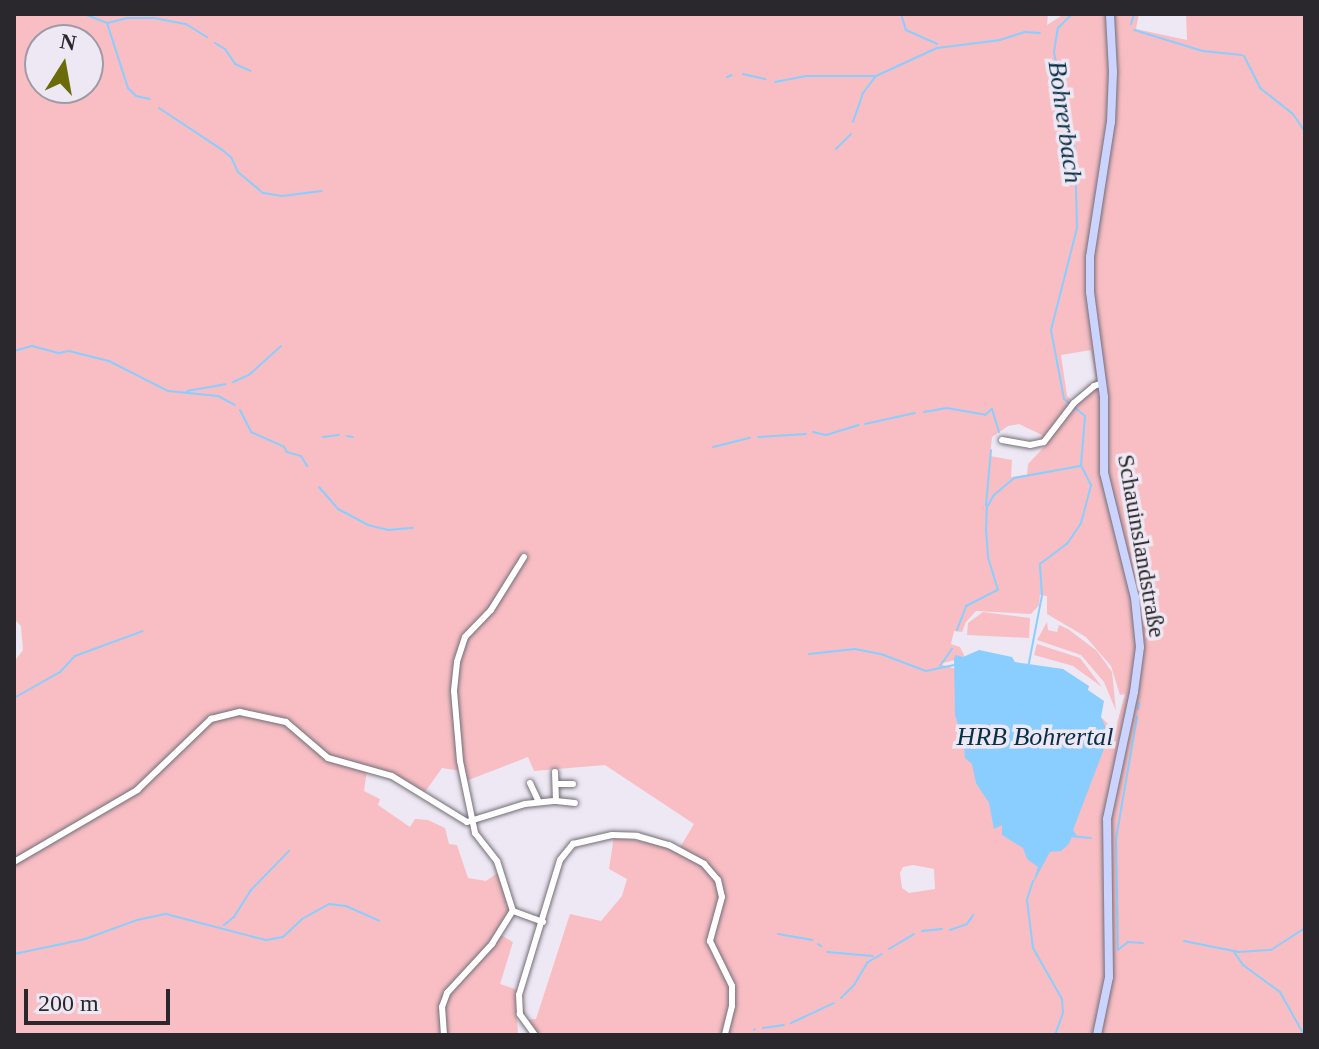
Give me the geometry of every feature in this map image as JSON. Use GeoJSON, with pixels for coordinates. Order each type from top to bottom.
{"type":"FeatureCollection","features":[{"type":"Feature","properties":{"kind":"main road","name":"Schauinslandstraße"},"geometry":{"type":"LineString","coordinates":[[1097,1035],[1109,977],[1107,819],[1134,692],[1140,647],[1135,598],[1104,473],[1103,383],[1089,271],[1111,122],[1110,14]]}},
{"type":"Feature","properties":{"kind":"street"},"geometry":{"type":"LineString","coordinates":[[1002,440],[1036,445],[1044,442],[1071,406],[1094,386],[1103,383]]}},
{"type":"Feature","properties":{"kind":"street"},"geometry":{"type":"LineString","coordinates":[[444,1035],[442,1007],[447,993],[492,944],[513,911],[501,871],[475,833],[472,821],[460,761],[454,691],[457,662],[465,637],[491,610],[524,557]]}},
{"type":"Feature","properties":{"kind":"street"},"geometry":{"type":"LineString","coordinates":[[14,862],[137,790],[201,726],[221,715],[240,712],[264,714],[286,722],[328,758],[392,776],[460,819],[472,821],[539,802],[575,803]]}},
{"type":"Feature","properties":{"kind":"street"},"geometry":{"type":"LineString","coordinates":[[555,772],[556,801]]}},
{"type":"Feature","properties":{"kind":"street"},"geometry":{"type":"LineString","coordinates":[[530,783],[539,802]]}},
{"type":"Feature","properties":{"kind":"street"},"geometry":{"type":"LineString","coordinates":[[557,784],[573,784]]}},
{"type":"Feature","properties":{"kind":"street"},"geometry":{"type":"LineString","coordinates":[[535,1035],[523,1021],[518,1003],[560,860],[573,844],[612,835],[637,836],[669,845],[704,864],[722,889],[710,941],[732,986],[732,1006],[725,1035]]}},
{"type":"Feature","properties":{"kind":"street"},"geometry":{"type":"LineString","coordinates":[[513,911],[543,922]]}},
{"type":"Feature","properties":{"kind":"shaded area"},"geometry":{"type":"Polygon","coordinates":[[[14,14],[1048,14],[1047,25],[1064,14],[1139,14],[1136,29],[1187,40],[1186,14],[1305,14],[1305,1035],[535,1035],[517,1015],[518,1035],[14,1035],[14,662],[23,650],[21,626],[14,619],[14,14]],[[1091,350],[1061,355],[1067,396],[1072,401],[1096,379],[1091,350]],[[1019,424],[1008,426],[992,437],[990,456],[1012,460],[1011,477],[1027,475],[1028,464],[1045,446],[1042,435],[1019,424]],[[1040,595],[1039,605],[1031,614],[976,611],[962,632],[954,631],[951,644],[960,647],[965,657],[940,664],[1099,715],[1115,731],[1125,694],[1120,695],[1111,666],[1086,637],[1047,614],[1047,596],[1040,595]],[[528,757],[466,781],[462,771],[442,768],[425,792],[401,780],[367,770],[364,791],[380,799],[378,805],[410,827],[415,819],[428,820],[445,828],[449,844],[457,845],[468,878],[486,881],[499,872],[511,911],[501,935],[513,942],[500,984],[521,991],[526,1020],[536,1019],[570,914],[601,921],[622,896],[627,879],[609,869],[614,836],[679,849],[694,824],[605,765],[534,771],[528,757]],[[913,865],[903,867],[900,873],[902,888],[909,893],[935,889],[934,869],[913,865]]]}},
{"type":"Feature","properties":{"kind":"shaded area"},"geometry":{"type":"Polygon","coordinates":[[[983,612],[1030,618],[1029,638],[967,635],[968,623],[983,612]]]}},
{"type":"Feature","properties":{"kind":"shaded area"},"geometry":{"type":"Polygon","coordinates":[[[1047,622],[1048,630],[1057,632],[1059,625],[1097,651],[1112,672],[1116,711],[1104,682],[1081,655],[1037,640],[1047,622]]]}},
{"type":"Feature","properties":{"kind":"shaded area"},"geometry":{"type":"Polygon","coordinates":[[[1037,644],[1080,658],[1102,687],[1073,666],[1034,655],[1037,644]]]}},
{"type":"Feature","properties":{"kind":"water","name":"HRB Bohrertal"},"geometry":{"type":"Polygon","coordinates":[[[979,650],[1012,657],[1015,662],[1063,669],[1089,686],[1088,690],[1104,701],[1101,717],[1107,730],[1107,741],[1073,830],[1077,836],[1072,836],[1061,851],[1050,852],[1032,885],[1038,867],[1027,859],[1023,848],[1002,835],[1002,825],[994,829],[989,803],[976,783],[972,764],[965,758],[955,715],[955,655],[963,657],[979,650]]]}},
{"type":"Feature","properties":{"kind":"waterway"},"geometry":{"type":"LineString","coordinates":[[84,14],[107,23],[128,88],[136,96],[150,99]]}},
{"type":"Feature","properties":{"kind":"waterway"},"geometry":{"type":"LineString","coordinates":[[901,14],[906,30],[937,44]]}},
{"type":"Feature","properties":{"kind":"waterway","name":"Bohrerbach"},"geometry":{"type":"LineString","coordinates":[[1070,404],[1064,399],[1051,330],[1077,228],[1075,151],[1054,52],[1058,28],[1072,14]]}},
{"type":"Feature","properties":{"kind":"waterway"},"geometry":{"type":"LineString","coordinates":[[1131,24],[1134,14]]}},
{"type":"Feature","properties":{"kind":"waterway"},"geometry":{"type":"LineString","coordinates":[[107,23],[127,18],[154,18],[186,24],[207,37]]}},
{"type":"Feature","properties":{"kind":"waterway"},"geometry":{"type":"LineString","coordinates":[[1134,30],[1203,51],[1242,55]]}},
{"type":"Feature","properties":{"kind":"waterway"},"geometry":{"type":"LineString","coordinates":[[775,82],[806,76],[876,76],[937,48],[1000,40],[1025,32],[1040,33]]}},
{"type":"Feature","properties":{"kind":"waterway"},"geometry":{"type":"LineString","coordinates":[[215,43],[225,49],[235,64],[251,71]]}},
{"type":"Feature","properties":{"kind":"waterway"},"geometry":{"type":"LineString","coordinates":[[1244,56],[1260,88],[1293,114],[1305,132]]}},
{"type":"Feature","properties":{"kind":"waterway"},"geometry":{"type":"LineString","coordinates":[[743,74],[765,79]]}},
{"type":"Feature","properties":{"kind":"waterway"},"geometry":{"type":"LineString","coordinates":[[727,77],[732,75]]}},
{"type":"Feature","properties":{"kind":"waterway"},"geometry":{"type":"LineString","coordinates":[[853,122],[863,93],[875,77]]}},
{"type":"Feature","properties":{"kind":"waterway"},"geometry":{"type":"LineString","coordinates":[[159,108],[231,157],[238,172],[263,193],[282,196],[322,191]]}},
{"type":"Feature","properties":{"kind":"waterway"},"geometry":{"type":"LineString","coordinates":[[836,149],[851,134]]}},
{"type":"Feature","properties":{"kind":"waterway"},"geometry":{"type":"LineString","coordinates":[[14,351],[32,346],[59,353],[69,351],[109,361],[168,391],[218,396],[235,405]]}},
{"type":"Feature","properties":{"kind":"waterway"},"geometry":{"type":"LineString","coordinates":[[233,382],[249,375],[281,346]]}},
{"type":"Feature","properties":{"kind":"waterway"},"geometry":{"type":"LineString","coordinates":[[187,391],[225,384]]}},
{"type":"Feature","properties":{"kind":"waterway"},"geometry":{"type":"LineString","coordinates":[[924,412],[947,408],[985,415],[992,409],[999,432]]}},
{"type":"Feature","properties":{"kind":"waterway","name":"Bohrerbach"},"geometry":{"type":"LineString","coordinates":[[1028,668],[1042,595],[1040,564],[1067,544],[1081,523],[1091,485],[1081,465],[1085,416],[1075,408]]}},
{"type":"Feature","properties":{"kind":"waterway"},"geometry":{"type":"LineString","coordinates":[[240,410],[251,432],[284,447],[287,452],[301,456],[307,466]]}},
{"type":"Feature","properties":{"kind":"waterway"},"geometry":{"type":"LineString","coordinates":[[865,424],[915,413]]}},
{"type":"Feature","properties":{"kind":"waterway"},"geometry":{"type":"LineString","coordinates":[[813,432],[826,435],[858,425]]}},
{"type":"Feature","properties":{"kind":"waterway"},"geometry":{"type":"LineString","coordinates":[[758,437],[806,434]]}},
{"type":"Feature","properties":{"kind":"waterway"},"geometry":{"type":"LineString","coordinates":[[323,437],[339,435]]}},
{"type":"Feature","properties":{"kind":"waterway"},"geometry":{"type":"LineString","coordinates":[[347,436],[353,437]]}},
{"type":"Feature","properties":{"kind":"waterway"},"geometry":{"type":"LineString","coordinates":[[713,447],[750,438]]}},
{"type":"Feature","properties":{"kind":"waterway"},"geometry":{"type":"LineString","coordinates":[[986,505],[991,450]]}},
{"type":"Feature","properties":{"kind":"waterway"},"geometry":{"type":"LineString","coordinates":[[957,630],[966,606],[998,590],[988,557],[986,531],[987,507],[994,495],[1014,478],[1080,466]]}},
{"type":"Feature","properties":{"kind":"waterway"},"geometry":{"type":"LineString","coordinates":[[319,487],[338,509],[368,525],[388,530],[413,528]]}},
{"type":"Feature","properties":{"kind":"waterway"},"geometry":{"type":"LineString","coordinates":[[14,698],[60,672],[75,656],[143,631]]}},
{"type":"Feature","properties":{"kind":"waterway"},"geometry":{"type":"LineString","coordinates":[[809,654],[855,649],[881,654],[926,671],[954,665]]}},
{"type":"Feature","properties":{"kind":"waterway"},"geometry":{"type":"LineString","coordinates":[[940,666],[952,649]]}},
{"type":"Feature","properties":{"kind":"waterway"},"geometry":{"type":"LineString","coordinates":[[1138,709],[1139,703]]}},
{"type":"Feature","properties":{"kind":"waterway"},"geometry":{"type":"LineString","coordinates":[[1118,950],[1116,839],[1137,717]]}},
{"type":"Feature","properties":{"kind":"waterway"},"geometry":{"type":"LineString","coordinates":[[1069,836],[1091,838]]}},
{"type":"Feature","properties":{"kind":"waterway"},"geometry":{"type":"LineString","coordinates":[[224,925],[234,917],[250,891],[289,851]]}},
{"type":"Feature","properties":{"kind":"waterway","name":"Bohrerbach"},"geometry":{"type":"LineString","coordinates":[[1033,881],[1027,900],[1033,948],[1062,999],[1063,1013],[1055,1035]]}},
{"type":"Feature","properties":{"kind":"waterway"},"geometry":{"type":"LineString","coordinates":[[14,954],[85,939],[137,920],[166,914],[266,940],[283,937],[302,919],[329,904],[346,906],[379,921]]}},
{"type":"Feature","properties":{"kind":"waterway"},"geometry":{"type":"LineString","coordinates":[[950,930],[967,924],[973,915]]}},
{"type":"Feature","properties":{"kind":"waterway"},"geometry":{"type":"LineString","coordinates":[[1184,941],[1239,952],[1271,950],[1305,928]]}},
{"type":"Feature","properties":{"kind":"waterway"},"geometry":{"type":"LineString","coordinates":[[922,931],[942,929]]}},
{"type":"Feature","properties":{"kind":"waterway"},"geometry":{"type":"LineString","coordinates":[[778,934],[812,940]]}},
{"type":"Feature","properties":{"kind":"waterway"},"geometry":{"type":"LineString","coordinates":[[889,949],[914,934]]}},
{"type":"Feature","properties":{"kind":"waterway"},"geometry":{"type":"LineString","coordinates":[[1119,949],[1128,942],[1143,943]]}},
{"type":"Feature","properties":{"kind":"waterway"},"geometry":{"type":"LineString","coordinates":[[827,952],[873,956]]}},
{"type":"Feature","properties":{"kind":"waterway"},"geometry":{"type":"LineString","coordinates":[[1234,952],[1243,965],[1280,992],[1304,1035]]}},
{"type":"Feature","properties":{"kind":"waterway"},"geometry":{"type":"LineString","coordinates":[[841,998],[854,985],[868,962],[882,954]]}},
{"type":"Feature","properties":{"kind":"waterway"},"geometry":{"type":"LineString","coordinates":[[791,1023],[834,1003]]}},
{"type":"Feature","properties":{"kind":"waterway"},"geometry":{"type":"LineString","coordinates":[[763,1028],[784,1025]]}}]}
